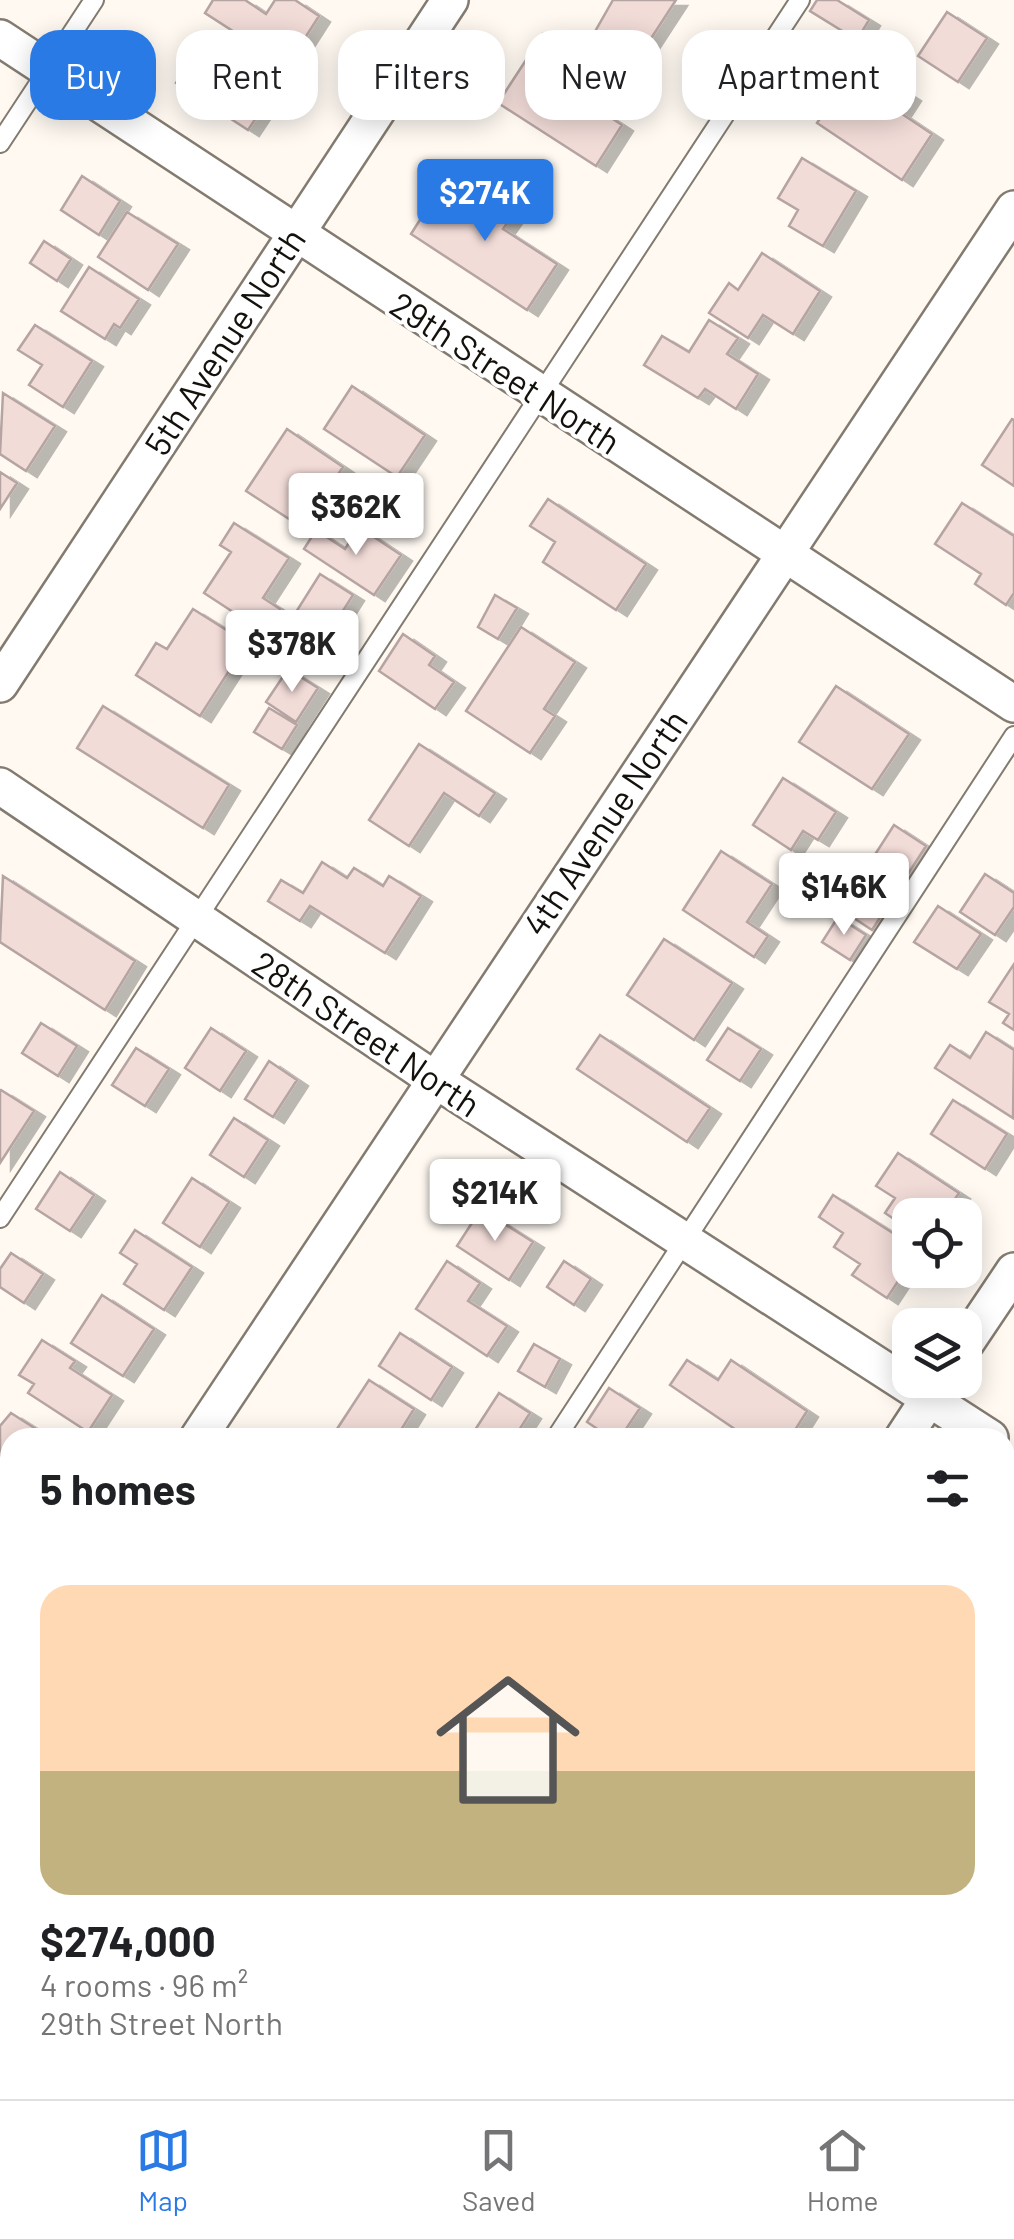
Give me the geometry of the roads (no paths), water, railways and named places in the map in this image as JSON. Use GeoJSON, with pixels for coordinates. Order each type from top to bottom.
{"type":"FeatureCollection","features":[{"type":"Feature","properties":{"kind":"street","name":"5th Avenue North"},"geometry":{"type":"LineString","coordinates":[[0,684],[450,0]]}},
{"type":"Feature","properties":{"kind":"street","name":"29th Street North"},"geometry":{"type":"LineString","coordinates":[[0,38],[30,58]]}},
{"type":"Feature","properties":{"kind":"street","name":"29th Street North"},"geometry":{"type":"LineString","coordinates":[[123,120],[1014,704]]}},
{"type":"Feature","properties":{"kind":"street","name":"4th Avenue North"},"geometry":{"type":"LineString","coordinates":[[205,1428],[1014,208]]}},
{"type":"Feature","properties":{"kind":"street","name":"28th Street North"},"geometry":{"type":"LineString","coordinates":[[0,786],[434,1079],[685,1240],[892,1363]]}},
{"type":"Feature","properties":{"kind":"street"},"geometry":{"type":"LineString","coordinates":[[982,1318],[1014,1270]]}},
{"type":"Feature","properties":{"kind":"street"},"geometry":{"type":"LineString","coordinates":[[909,1428],[929,1398]]}},
{"type":"Feature","properties":{"kind":"street","name":"28th Street North"},"geometry":{"type":"LineString","coordinates":[[946,1398],[979,1428]]}},
{"type":"Feature","properties":{"kind":"lane"},"geometry":{"type":"LineString","coordinates":[[74,30],[94,0]]}},
{"type":"Feature","properties":{"kind":"lane"},"geometry":{"type":"LineString","coordinates":[[0,1218],[800,0]]}},
{"type":"Feature","properties":{"kind":"lane"},"geometry":{"type":"LineString","coordinates":[[0,142],[30,97]]}},
{"type":"Feature","properties":{"kind":"lane"},"geometry":{"type":"LineString","coordinates":[[563,1428],[1014,736]]}}]}
